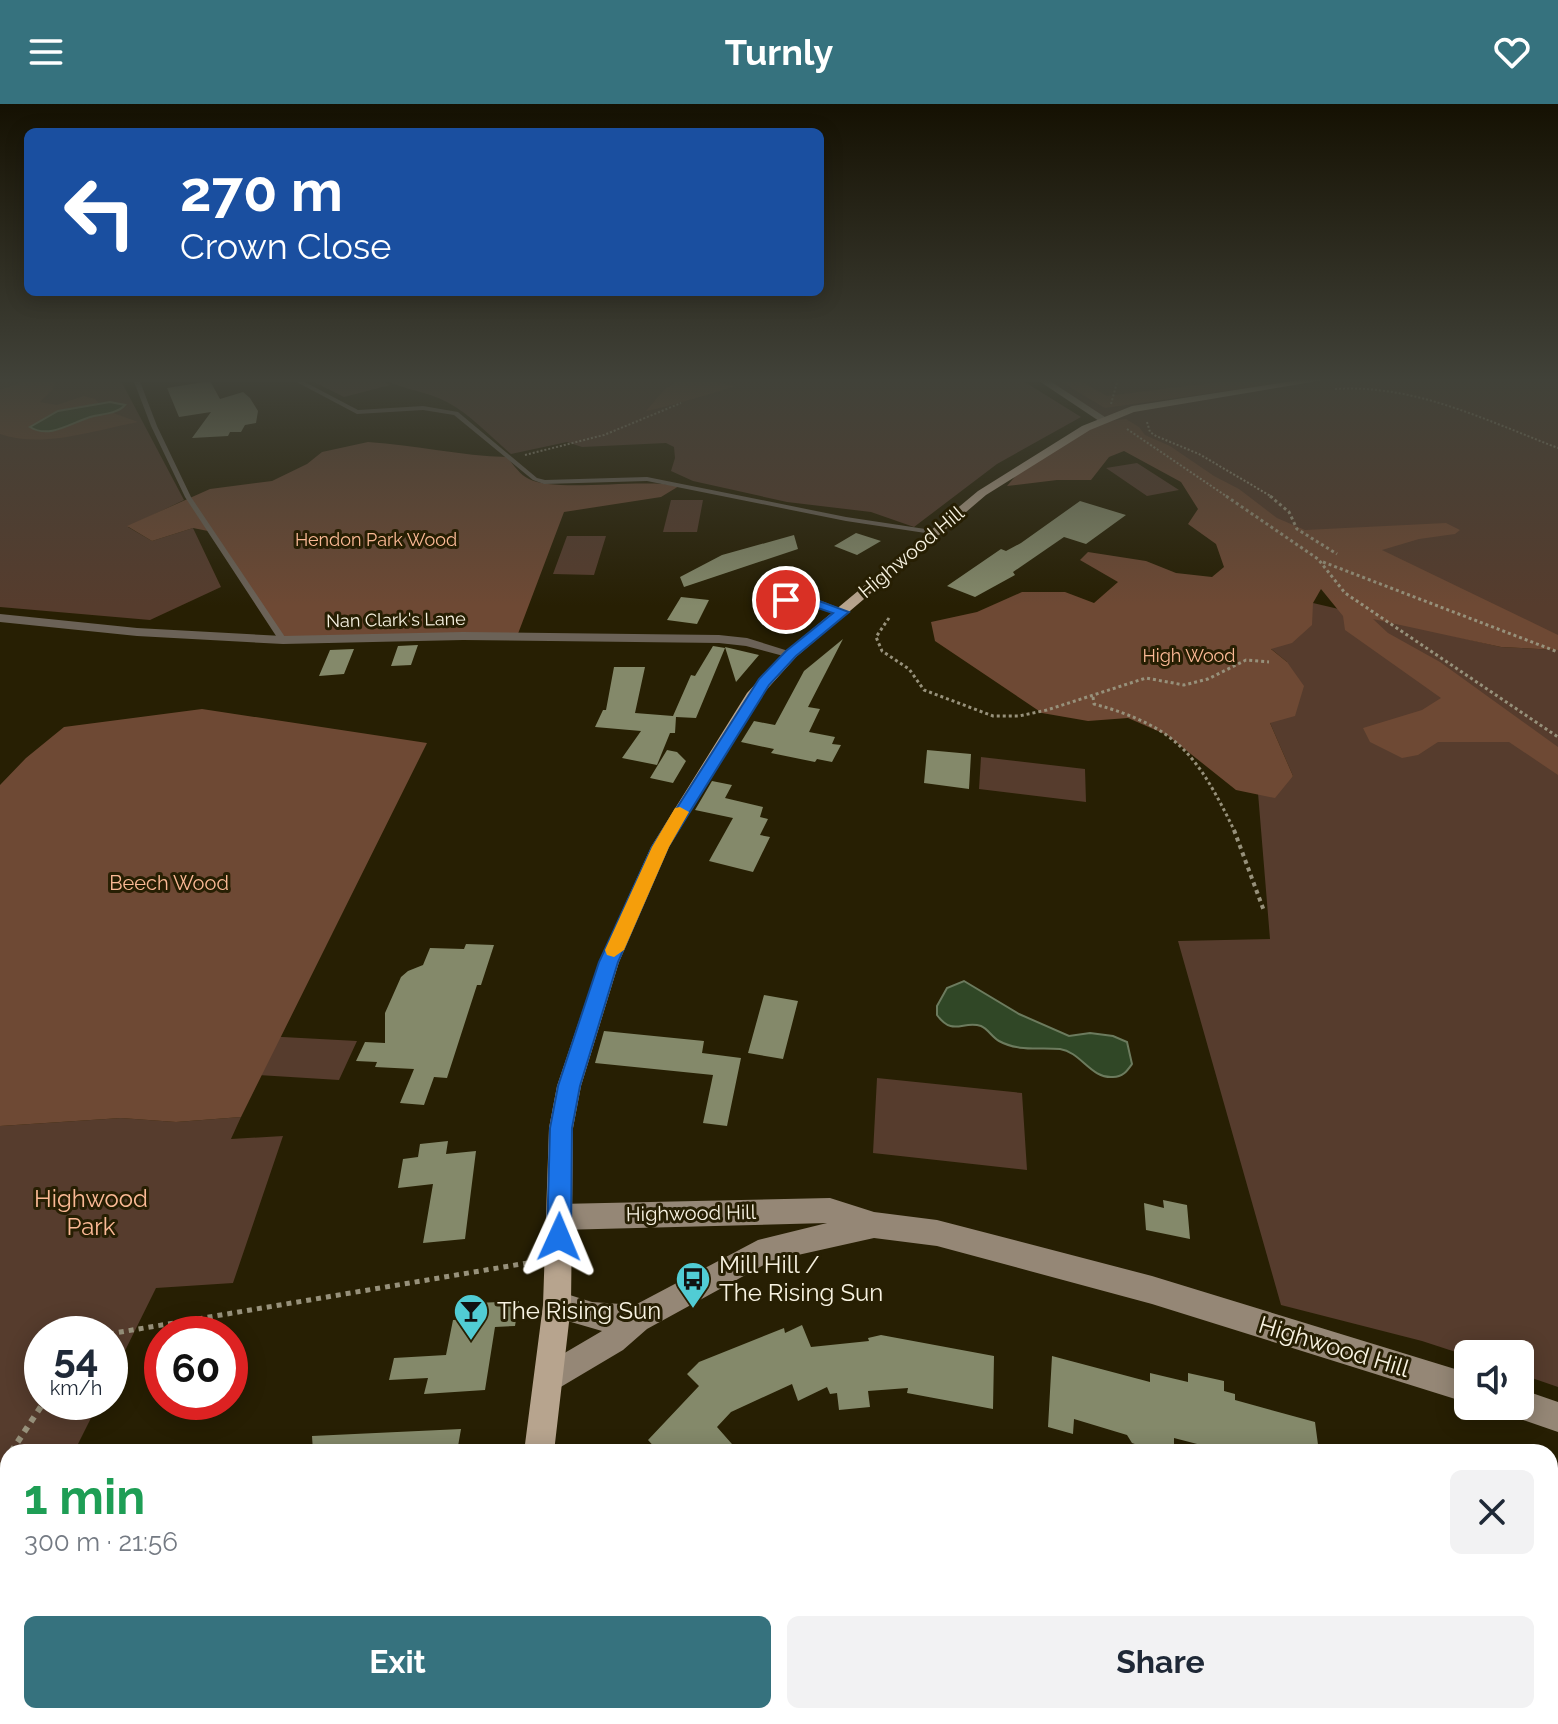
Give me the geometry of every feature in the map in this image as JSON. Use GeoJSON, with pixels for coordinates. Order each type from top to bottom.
{"type":"FeatureCollection","features":[{"type":"Feature","properties":{"kind":"main road","name":"Highwood Hill"},"geometry":{"type":"LineString","coordinates":[[1045,455],[982,493],[932,532],[791,654],[753,696],[660,847],[609,962],[569,1086],[561,1128],[559,1217],[830,1210],[874,1225],[937,1233],[1136,1286],[1454,1384]]}},
{"type":"Feature","properties":{"kind":"main road"},"geometry":{"type":"LineString","coordinates":[[540,1444],[557,1305],[559,1217]]}},
{"type":"Feature","properties":{"kind":"main road","name":"Highwood Hill"},"geometry":{"type":"LineString","coordinates":[[549,1378],[613,1340],[637,1319],[767,1249],[874,1225]]}},
{"type":"Feature","properties":{"kind":"main road"},"geometry":{"type":"LineString","coordinates":[[557,1305],[592,1316],[637,1319]]}},
{"type":"Feature","properties":{"kind":"main road"},"geometry":{"type":"LineString","coordinates":[[1534,1409],[1558,1417]]}},
{"type":"Feature","properties":{"kind":"street"},"geometry":{"type":"LineString","coordinates":[[807,600],[842,612]]}},
{"type":"Feature","properties":{"kind":"street","name":"Nan Clark's Lane"},"geometry":{"type":"LineString","coordinates":[[0,618],[137,632],[283,640],[463,636],[719,639],[747,642],[791,654]]}},
{"type":"Feature","properties":{"kind":"lane"},"geometry":{"type":"LineString","coordinates":[[168,455],[188,497],[283,640]]}},
{"type":"Feature","properties":{"kind":"lane"},"geometry":{"type":"LineString","coordinates":[[504,455],[535,479],[544,482],[647,479],[861,522],[932,532]]}},
{"type":"Feature","properties":{"kind":"path"},"geometry":{"type":"LineString","coordinates":[[508,458],[522,455]]}},
{"type":"Feature","properties":{"kind":"path"},"geometry":{"type":"LineString","coordinates":[[1164,455],[1320,561],[1558,652]]}},
{"type":"Feature","properties":{"kind":"path"},"geometry":{"type":"LineString","coordinates":[[1200,455],[1278,501],[1289,512],[1297,529],[1337,554]]}},
{"type":"Feature","properties":{"kind":"path"},"geometry":{"type":"LineString","coordinates":[[1320,561],[1345,593],[1558,737]]}},
{"type":"Feature","properties":{"kind":"path"},"geometry":{"type":"LineString","coordinates":[[889,618],[876,637],[882,651],[909,669],[924,690],[954,704],[993,716],[1047,710],[1146,678],[1184,685],[1208,679],[1246,660],[1269,662]]}},
{"type":"Feature","properties":{"kind":"path"},"geometry":{"type":"LineString","coordinates":[[1093,697],[1094,704],[1132,716],[1163,731],[1203,772],[1254,876],[1264,911]]}},
{"type":"Feature","properties":{"kind":"path"},"geometry":{"type":"LineString","coordinates":[[128,1331],[559,1258]]}},
{"type":"Feature","properties":{"kind":"path"},"geometry":{"type":"LineString","coordinates":[[17,1444],[32,1420]]}},
{"type":"Feature","properties":{"kind":"green space"},"geometry":{"type":"Polygon","coordinates":[[[0,455],[160,455],[184,500],[128,527],[152,541],[193,528],[221,587],[150,620],[0,607],[0,455]]]}},
{"type":"Feature","properties":{"kind":"green space","name":"Hendon Park Wood"},"geometry":{"type":"Polygon","coordinates":[[[319,455],[469,455],[507,457],[523,475],[542,483],[679,486],[661,497],[564,512],[516,639],[283,640],[213,532],[193,528],[152,541],[127,526],[210,489],[272,481],[307,464],[319,455]]]}},
{"type":"Feature","properties":{"kind":"green space"},"geometry":{"type":"Polygon","coordinates":[[[675,455],[1014,455],[914,527],[871,512],[787,502],[693,481],[671,471],[675,455]]]}},
{"type":"Feature","properties":{"kind":"green space","name":"High Wood"},"geometry":{"type":"Polygon","coordinates":[[[1044,455],[1115,455],[1109,457],[1091,480],[1057,480],[1007,486],[1024,466],[1044,455]]]}},
{"type":"Feature","properties":{"kind":"green space","name":"High Wood"},"geometry":{"type":"Polygon","coordinates":[[[1131,455],[1183,455],[1239,489],[1277,518],[1305,530],[1446,523],[1460,530],[1455,534],[1419,539],[1382,550],[1558,635],[1558,650],[1501,647],[1373,619],[1388,633],[1440,662],[1558,747],[1558,775],[1509,742],[1438,742],[1418,755],[1402,758],[1370,742],[1363,728],[1422,710],[1441,698],[1345,630],[1343,616],[1321,589],[1313,603],[1312,625],[1292,643],[1271,649],[1287,662],[1304,686],[1295,716],[1270,723],[1293,776],[1275,798],[1236,790],[1167,735],[1128,718],[1088,721],[1042,713],[935,641],[931,622],[977,612],[1022,592],[1065,592],[1094,603],[1118,582],[1080,560],[1088,552],[1146,561],[1176,573],[1212,577],[1224,567],[1216,544],[1188,524],[1198,509],[1181,482],[1131,455]]]}},
{"type":"Feature","properties":{"kind":"green space"},"geometry":{"type":"Polygon","coordinates":[[[1153,455],[1558,455],[1558,637],[1345,593],[1153,455]]]}},
{"type":"Feature","properties":{"kind":"green space"},"geometry":{"type":"Polygon","coordinates":[[[1137,463],[1179,490],[1147,496],[1106,468],[1137,463]]]}},
{"type":"Feature","properties":{"kind":"green space"},"geometry":{"type":"Polygon","coordinates":[[[671,500],[703,500],[697,532],[663,532],[671,500]]]}},
{"type":"Feature","properties":{"kind":"green space"},"geometry":{"type":"Polygon","coordinates":[[[567,536],[606,536],[594,575],[553,574],[567,536]]]}},
{"type":"Feature","properties":{"kind":"green space"},"geometry":{"type":"Polygon","coordinates":[[[1313,603],[1501,647],[1558,650],[1558,1387],[1534,1379],[1534,1340],[1454,1340],[1454,1351],[1281,1305],[1178,941],[1270,939],[1258,793],[1293,776],[1270,723],[1287,662],[1270,648],[1313,603]]]}},
{"type":"Feature","properties":{"kind":"green space","name":"Beech Wood"},"geometry":{"type":"Polygon","coordinates":[[[202,709],[427,743],[241,1117],[176,1122],[121,1118],[0,1126],[0,785],[26,758],[64,727],[202,709]]]}},
{"type":"Feature","properties":{"kind":"green space"},"geometry":{"type":"Polygon","coordinates":[[[981,757],[1085,769],[1086,802],[979,789],[981,757]]]}},
{"type":"Feature","properties":{"kind":"green space"},"geometry":{"type":"Polygon","coordinates":[[[264,1036],[357,1041],[339,1080],[243,1074],[264,1036]]]}},
{"type":"Feature","properties":{"kind":"green space"},"geometry":{"type":"Polygon","coordinates":[[[877,1078],[1022,1093],[1027,1170],[873,1153],[877,1078]]]}},
{"type":"Feature","properties":{"kind":"green space","name":"Highwood Park"},"geometry":{"type":"Polygon","coordinates":[[[241,1117],[231,1139],[283,1136],[233,1283],[156,1288],[128,1345],[128,1316],[24,1316],[24,1420],[90,1420],[78,1444],[0,1444],[0,1126],[121,1118],[176,1122],[241,1117]]]}},
{"type":"Feature","properties":{"kind":"shaded area"},"geometry":{"type":"Polygon","coordinates":[[[964,981],[1019,1014],[1069,1036],[1090,1033],[1113,1036],[1127,1042],[1132,1064],[1119,1076],[1105,1076],[1067,1051],[1014,1047],[999,1041],[981,1026],[948,1025],[937,1015],[937,1006],[947,988],[964,981]]]}},
{"type":"Feature","properties":{"kind":"building"},"geometry":{"type":"Polygon","coordinates":[[[1080,501],[1126,515],[1086,544],[1064,537],[1013,572],[1015,575],[975,597],[947,586],[1001,549],[1006,551],[1021,543],[1080,501]]]}},
{"type":"Feature","properties":{"kind":"building"},"geometry":{"type":"Polygon","coordinates":[[[856,533],[881,541],[857,555],[834,546],[856,533]]]}},
{"type":"Feature","properties":{"kind":"building"},"geometry":{"type":"Polygon","coordinates":[[[794,535],[798,549],[684,587],[680,577],[722,555],[794,535]]]}},
{"type":"Feature","properties":{"kind":"building"},"geometry":{"type":"Polygon","coordinates":[[[681,597],[709,600],[697,624],[667,620],[681,597]]]}},
{"type":"Feature","properties":{"kind":"building"},"geometry":{"type":"Polygon","coordinates":[[[843,639],[808,707],[820,709],[809,732],[835,737],[832,744],[841,745],[832,762],[817,759],[815,762],[771,753],[774,749],[741,742],[754,721],[775,725],[804,671],[843,639]]]}},
{"type":"Feature","properties":{"kind":"building"},"geometry":{"type":"Polygon","coordinates":[[[418,645],[411,665],[391,666],[398,646],[418,645]]]}},
{"type":"Feature","properties":{"kind":"building"},"geometry":{"type":"Polygon","coordinates":[[[713,646],[725,648],[696,718],[676,717],[675,733],[670,733],[657,765],[622,758],[641,731],[595,727],[603,710],[606,710],[614,667],[645,667],[635,713],[673,716],[691,675],[695,676],[713,646]]]}},
{"type":"Feature","properties":{"kind":"building"},"geometry":{"type":"Polygon","coordinates":[[[725,647],[759,655],[736,682],[725,647]]]}},
{"type":"Feature","properties":{"kind":"building"},"geometry":{"type":"Polygon","coordinates":[[[354,649],[344,674],[319,676],[330,650],[354,649]]]}},
{"type":"Feature","properties":{"kind":"building"},"geometry":{"type":"Polygon","coordinates":[[[667,750],[677,752],[686,761],[673,783],[650,778],[667,750]]]}},
{"type":"Feature","properties":{"kind":"building"},"geometry":{"type":"Polygon","coordinates":[[[927,750],[971,754],[969,789],[924,783],[927,750]]]}},
{"type":"Feature","properties":{"kind":"building"},"geometry":{"type":"Polygon","coordinates":[[[712,781],[732,785],[725,798],[763,807],[760,817],[768,819],[760,835],[770,837],[753,872],[709,861],[733,818],[695,810],[712,781]]]}},
{"type":"Feature","properties":{"kind":"building"},"geometry":{"type":"Polygon","coordinates":[[[466,944],[494,945],[481,985],[477,985],[447,1078],[434,1077],[424,1105],[400,1103],[414,1069],[375,1067],[377,1062],[356,1061],[365,1042],[385,1043],[385,1013],[401,977],[423,965],[430,948],[464,949],[466,944]]]}},
{"type":"Feature","properties":{"kind":"building"},"geometry":{"type":"Polygon","coordinates":[[[764,995],[798,1001],[783,1059],[748,1053],[764,995]]]}},
{"type":"Feature","properties":{"kind":"building"},"geometry":{"type":"Polygon","coordinates":[[[604,1031],[704,1041],[702,1053],[741,1058],[727,1126],[703,1123],[713,1075],[595,1063],[604,1031]]]}},
{"type":"Feature","properties":{"kind":"building"},"geometry":{"type":"Polygon","coordinates":[[[448,1141],[446,1154],[476,1151],[465,1239],[423,1243],[433,1184],[398,1188],[403,1159],[418,1157],[420,1144],[448,1141]]]}},
{"type":"Feature","properties":{"kind":"building"},"geometry":{"type":"Polygon","coordinates":[[[1163,1200],[1187,1205],[1190,1239],[1146,1230],[1144,1203],[1164,1208],[1163,1200]]]}},
{"type":"Feature","properties":{"kind":"building","name":"The Rising Sun"},"geometry":{"type":"Polygon","coordinates":[[[519,1301],[515,1326],[495,1327],[485,1390],[424,1394],[428,1378],[389,1380],[394,1358],[446,1355],[453,1320],[473,1319],[476,1303],[519,1301]]]}},
{"type":"Feature","properties":{"kind":"building"},"geometry":{"type":"Polygon","coordinates":[[[802,1325],[811,1347],[869,1341],[868,1338],[881,1335],[994,1356],[993,1409],[907,1393],[908,1388],[868,1391],[870,1407],[839,1410],[837,1393],[830,1394],[827,1387],[798,1401],[792,1384],[731,1412],[717,1427],[732,1444],[652,1444],[648,1440],[699,1386],[687,1374],[699,1362],[784,1328],[785,1333],[802,1325]]]}},
{"type":"Feature","properties":{"kind":"building"},"geometry":{"type":"Polygon","coordinates":[[[1052,1356],[1150,1382],[1150,1373],[1188,1382],[1188,1373],[1224,1381],[1224,1391],[1235,1394],[1235,1400],[1315,1422],[1318,1444],[1197,1444],[1174,1438],[1174,1444],[1135,1444],[1127,1435],[1074,1419],[1073,1434],[1048,1427],[1052,1356]]]}},
{"type":"Feature","properties":{"kind":"building"},"geometry":{"type":"Polygon","coordinates":[[[461,1429],[458,1444],[312,1444],[312,1436],[461,1429]]]}},
{"type":"Feature","properties":{"kind":"slow traffic"},"geometry":{"type":"LineString","coordinates":[[614,950],[660,847],[680,812]]}},
{"type":"Feature","properties":{"kind":"place","name":"Mill Hill / The Rising Sun"},"geometry":{"type":"Point","coordinates":[693,1310]}},
{"type":"Feature","properties":{"kind":"place","name":"The Rising Sun"},"geometry":{"type":"Point","coordinates":[471,1342]}},
{"type":"Feature","properties":{"kind":"route"},"geometry":{"type":"LineString","coordinates":[[559,1237],[561,1128],[569,1086],[609,962],[660,847],[753,696],[791,654],[842,612],[807,600],[786,600]]}}]}
